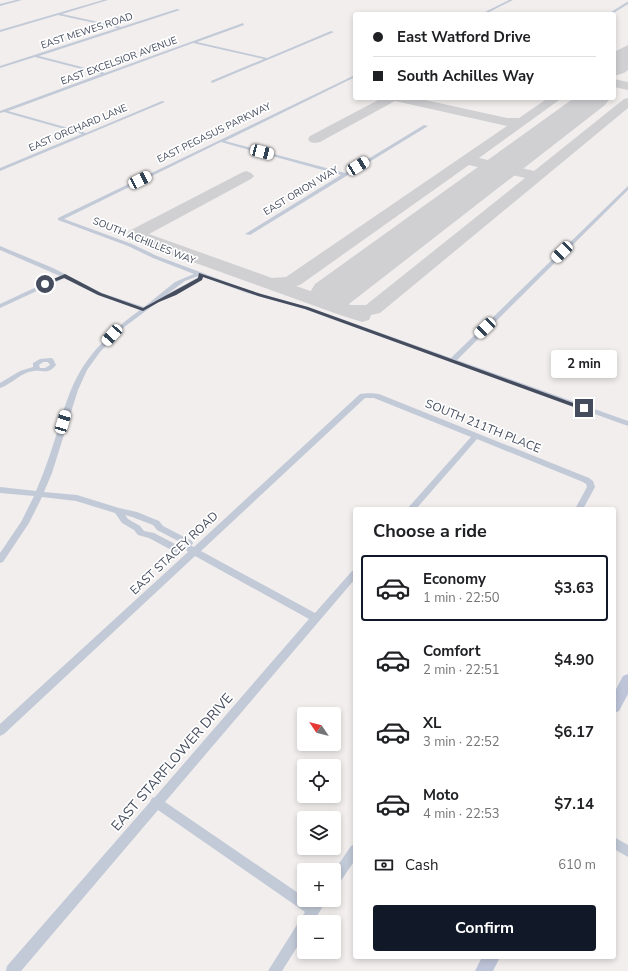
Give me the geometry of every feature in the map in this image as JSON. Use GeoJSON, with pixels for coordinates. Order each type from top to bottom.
{"type":"FeatureCollection","features":[{"type":"Feature","properties":{"kind":"street"},"geometry":{"type":"LineString","coordinates":[[0,5],[20,0]]}},
{"type":"Feature","properties":{"kind":"street"},"geometry":{"type":"LineString","coordinates":[[0,31],[106,0]]}},
{"type":"Feature","properties":{"kind":"street"},"geometry":{"type":"LineString","coordinates":[[487,12],[511,0]]}},
{"type":"Feature","properties":{"kind":"street"},"geometry":{"type":"LineString","coordinates":[[613,12],[628,3]]}},
{"type":"Feature","properties":{"kind":"street","name":"EAST MEWES ROAD"},"geometry":{"type":"LineString","coordinates":[[0,67],[178,10]]}},
{"type":"Feature","properties":{"kind":"street"},"geometry":{"type":"LineString","coordinates":[[58,14],[122,28]]}},
{"type":"Feature","properties":{"kind":"street","name":"EAST EXCELSIOR AVENUE"},"geometry":{"type":"LineString","coordinates":[[0,112],[243,24]]}},
{"type":"Feature","properties":{"kind":"street"},"geometry":{"type":"LineString","coordinates":[[212,82],[332,32]]}},
{"type":"Feature","properties":{"kind":"street"},"geometry":{"type":"LineString","coordinates":[[192,42],[268,59]]}},
{"type":"Feature","properties":{"kind":"street"},"geometry":{"type":"LineString","coordinates":[[35,56],[106,74]]}},
{"type":"Feature","properties":{"kind":"street","name":"EAST PEGASUS PARKWAY"},"geometry":{"type":"LineString","coordinates":[[60,219],[353,77]]}},
{"type":"Feature","properties":{"kind":"street","name":"EAST ORCHARD LANE"},"geometry":{"type":"LineString","coordinates":[[0,170],[163,102]]}},
{"type":"Feature","properties":{"kind":"street"},"geometry":{"type":"LineString","coordinates":[[5,110],[86,134]]}},
{"type":"Feature","properties":{"kind":"street","name":"EAST ORION WAY"},"geometry":{"type":"LineString","coordinates":[[248,234],[426,126]]}},
{"type":"Feature","properties":{"kind":"street"},"geometry":{"type":"LineString","coordinates":[[221,141],[345,175]]}},
{"type":"Feature","properties":{"kind":"street"},"geometry":{"type":"LineString","coordinates":[[452,361],[628,187]]}},
{"type":"Feature","properties":{"kind":"street","name":"SOUTH ACHILLES WAY"},"geometry":{"type":"LineString","coordinates":[[60,219],[125,242],[155,258],[259,295],[306,308],[628,424]]}},
{"type":"Feature","properties":{"kind":"street"},"geometry":{"type":"LineString","coordinates":[[0,248],[65,276],[100,294],[143,309]]}},
{"type":"Feature","properties":{"kind":"street"},"geometry":{"type":"LineString","coordinates":[[0,560],[25,523],[39,494],[48,473],[74,390],[84,370],[112,335],[121,327],[143,309],[157,300],[174,294],[200,279],[201,274]]}},
{"type":"Feature","properties":{"kind":"street"},"geometry":{"type":"LineString","coordinates":[[0,306],[65,276]]}},
{"type":"Feature","properties":{"kind":"street"},"geometry":{"type":"LineString","coordinates":[[0,386],[22,372],[35,368]]}},
{"type":"Feature","properties":{"kind":"street","name":"SOUTH 211TH PLACE"},"geometry":{"type":"LineString","coordinates":[[366,395],[376,396],[590,483],[590,491],[580,507]]}},
{"type":"Feature","properties":{"kind":"street","name":"EAST STACEY ROAD"},"geometry":{"type":"LineString","coordinates":[[0,731],[190,549],[363,396],[366,395]]}},
{"type":"Feature","properties":{"kind":"street"},"geometry":{"type":"LineString","coordinates":[[413,507],[476,436]]}},
{"type":"Feature","properties":{"kind":"street"},"geometry":{"type":"LineString","coordinates":[[0,490],[77,498],[118,511],[134,514],[156,523],[160,528],[189,543],[190,549]]}},
{"type":"Feature","properties":{"kind":"street"},"geometry":{"type":"LineString","coordinates":[[118,511],[125,521],[137,528],[141,533],[151,535],[178,550],[190,549],[315,618]]}},
{"type":"Feature","properties":{"kind":"street"},"geometry":{"type":"LineString","coordinates":[[151,535],[160,528]]}},
{"type":"Feature","properties":{"kind":"street","name":"EAST STARFLOWER DRIVE"},"geometry":{"type":"LineString","coordinates":[[12,971],[156,802],[353,575]]}},
{"type":"Feature","properties":{"kind":"street"},"geometry":{"type":"LineString","coordinates":[[616,704],[628,680]]}},
{"type":"Feature","properties":{"kind":"street"},"geometry":{"type":"LineString","coordinates":[[156,802],[314,910]]}},
{"type":"Feature","properties":{"kind":"street"},"geometry":{"type":"LineString","coordinates":[[616,844],[628,851]]}},
{"type":"Feature","properties":{"kind":"street"},"geometry":{"type":"LineString","coordinates":[[341,871],[353,853]]}},
{"type":"Feature","properties":{"kind":"street"},"geometry":{"type":"LineString","coordinates":[[311,915],[316,907]]}},
{"type":"Feature","properties":{"kind":"street"},"geometry":{"type":"LineString","coordinates":[[274,971],[297,936]]}},
{"type":"Feature","properties":{"kind":"street"},"geometry":{"type":"LineString","coordinates":[[484,971],[490,959]]}},
{"type":"Feature","properties":{"kind":"taxiway"},"geometry":{"type":"LineString","coordinates":[[616,56],[628,48]]}},
{"type":"Feature","properties":{"kind":"taxiway"},"geometry":{"type":"LineString","coordinates":[[616,83],[628,86]]}},
{"type":"Feature","properties":{"kind":"taxiway"},"geometry":{"type":"LineString","coordinates":[[315,139],[387,100]]}},
{"type":"Feature","properties":{"kind":"taxiway"},"geometry":{"type":"LineString","coordinates":[[408,100],[507,122],[522,122]]}},
{"type":"Feature","properties":{"kind":"taxiway"},"geometry":{"type":"LineString","coordinates":[[522,122],[553,100]]}},
{"type":"Feature","properties":{"kind":"taxiway"},"geometry":{"type":"LineString","coordinates":[[348,311],[362,312],[373,309],[628,102]]}},
{"type":"Feature","properties":{"kind":"taxiway"},"geometry":{"type":"LineString","coordinates":[[270,283],[283,284],[293,281],[522,122]]}},
{"type":"Feature","properties":{"kind":"taxiway"},"geometry":{"type":"LineString","coordinates":[[467,160],[535,176]]}},
{"type":"Feature","properties":{"kind":"taxiway"},"geometry":{"type":"LineString","coordinates":[[246,176],[135,235],[270,283]]}},
{"type":"Feature","properties":{"kind":"taxiway"},"geometry":{"type":"LineString","coordinates":[[270,283],[348,311]]}},
{"type":"Feature","properties":{"kind":"taxiway"},"geometry":{"type":"LineString","coordinates":[[348,311],[362,316]]}},
{"type":"Feature","properties":{"kind":"runway"},"geometry":{"type":"LineString","coordinates":[[616,66],[628,57]]}},
{"type":"Feature","properties":{"kind":"runway"},"geometry":{"type":"LineString","coordinates":[[332,294],[591,100]]}},
{"type":"Feature","properties":{"kind":"route"},"geometry":{"type":"LineString","coordinates":[[45,284],[65,276],[100,294],[143,309],[157,300],[174,294],[200,279],[201,274],[249,292],[306,308],[584,408]]}}]}
